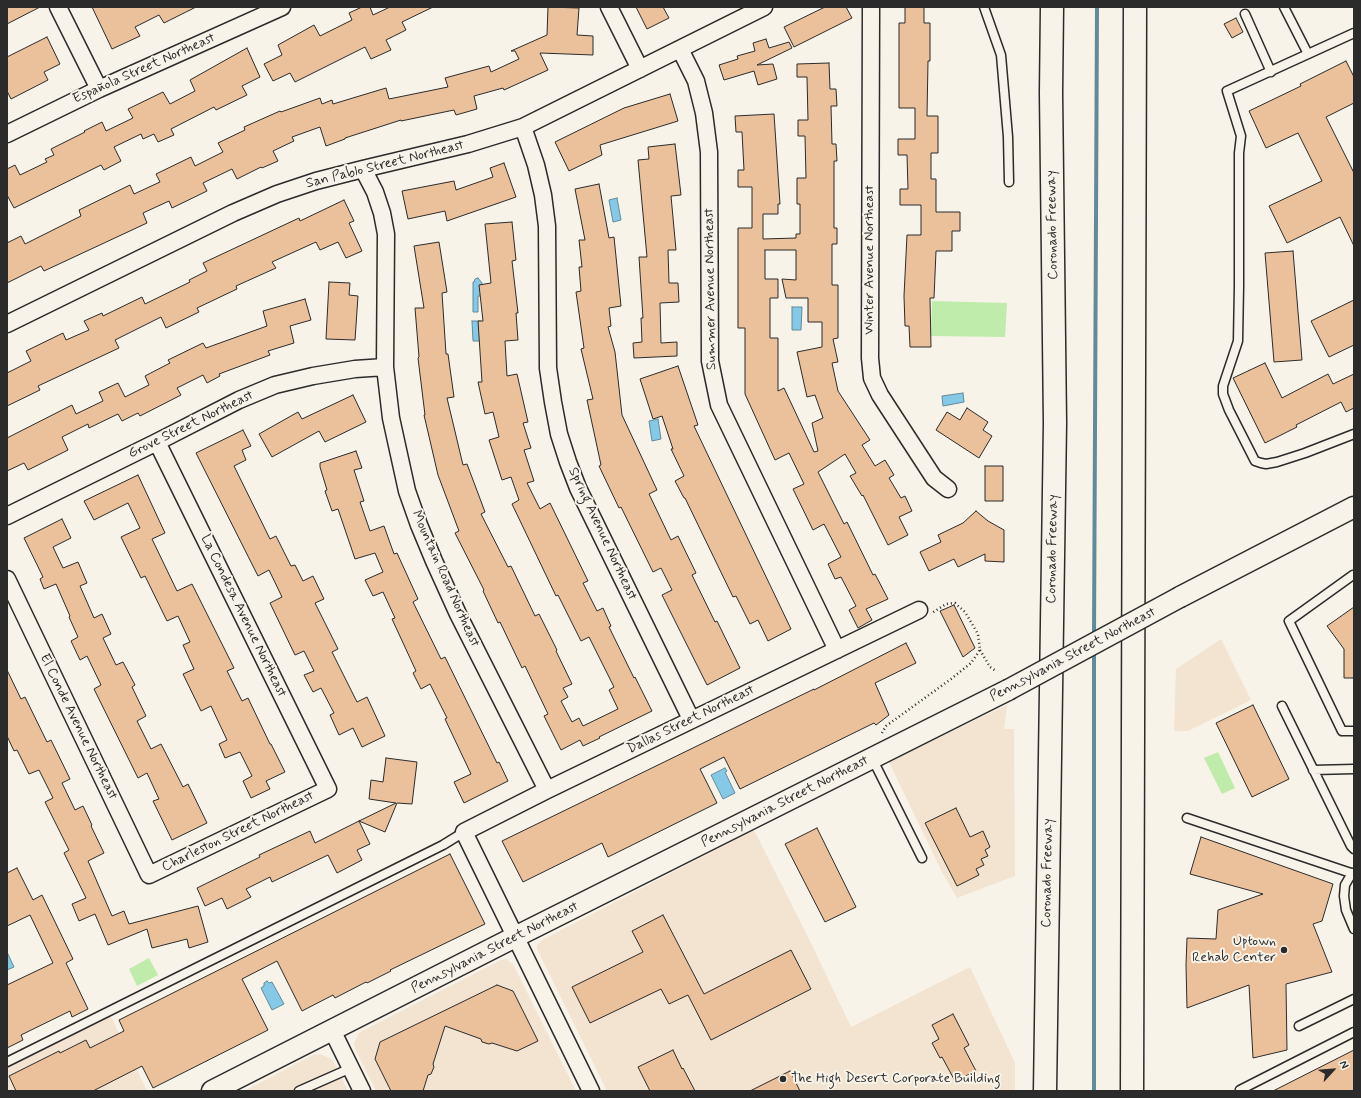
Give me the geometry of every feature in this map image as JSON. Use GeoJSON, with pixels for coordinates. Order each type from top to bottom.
{"type":"FeatureCollection","features":[{"type":"Feature","properties":{"kind":"highway","name":"Coronado Freeway"},"geometry":{"type":"LineString","coordinates":[[1045,1091],[1055,423],[1052,7]]}},
{"type":"Feature","properties":{"kind":"highway"},"geometry":{"type":"LineString","coordinates":[[1132,1091],[1135,7]]}},
{"type":"Feature","properties":{"kind":"street"},"geometry":{"type":"LineString","coordinates":[[58,7],[99,88]]}},
{"type":"Feature","properties":{"kind":"street","name":"Española Street Northeast"},"geometry":{"type":"LineString","coordinates":[[7,134],[99,88],[282,7]]}},
{"type":"Feature","properties":{"kind":"street"},"geometry":{"type":"LineString","coordinates":[[609,7],[640,69]]}},
{"type":"Feature","properties":{"kind":"street","name":"San Pablo Street Northeast"},"geometry":{"type":"LineString","coordinates":[[7,324],[234,213],[277,194],[316,181],[468,144],[523,126],[764,7]]}},
{"type":"Feature","properties":{"kind":"street","name":"Winter Avenue Northeast"},"geometry":{"type":"LineString","coordinates":[[871,7],[870,358],[872,378],[880,395],[934,478],[948,489]]}},
{"type":"Feature","properties":{"kind":"street","name":"Summer Avenue Northeast"},"geometry":{"type":"LineString","coordinates":[[680,49],[696,81],[704,113],[709,152],[710,361],[719,405],[837,650]]}},
{"type":"Feature","properties":{"kind":"street","name":"Spring Avenue Northeast"},"geometry":{"type":"LineString","coordinates":[[523,126],[536,165],[543,195],[546,218],[548,368],[552,402],[559,434],[578,488],[691,719]]}},
{"type":"Feature","properties":{"kind":"street","name":"Mountain Road Northeast"},"geometry":{"type":"LineString","coordinates":[[363,169],[375,192],[382,213],[386,234],[385,367],[391,418],[407,491],[419,525],[458,614],[546,790]]}},
{"type":"Feature","properties":{"kind":"street","name":"Grove Street Northeast"},"geometry":{"type":"LineString","coordinates":[[7,516],[239,400],[275,386],[313,376],[355,369],[385,367]]}},
{"type":"Feature","properties":{"kind":"street","name":"La Condesa Avenue Northeast"},"geometry":{"type":"LineString","coordinates":[[157,442],[328,789]]}},
{"type":"Feature","properties":{"kind":"street","name":"Pennsylvania Street Northeast"},"geometry":{"type":"LineString","coordinates":[[212,1091],[515,937],[1008,690],[1180,597],[1354,507]]}},
{"type":"Feature","properties":{"kind":"street","name":"El Conde Avenue Northeast"},"geometry":{"type":"LineString","coordinates":[[7,580],[148,875]]}},
{"type":"Feature","properties":{"kind":"street","name":"Dallas Street Northeast"},"geometry":{"type":"LineString","coordinates":[[464,832],[691,719],[837,650],[925,612]]}},
{"type":"Feature","properties":{"kind":"street","name":"Charleston Street Northeast"},"geometry":{"type":"LineString","coordinates":[[148,875],[328,789]]}},
{"type":"Feature","properties":{"kind":"street"},"geometry":{"type":"LineString","coordinates":[[464,832],[591,1091]]}},
{"type":"Feature","properties":{"kind":"street"},"geometry":{"type":"LineString","coordinates":[[332,1030],[362,1091]]}},
{"type":"Feature","properties":{"kind":"lane"},"geometry":{"type":"LineString","coordinates":[[984,7],[1001,55],[1008,137],[1009,182]]}},
{"type":"Feature","properties":{"kind":"lane"},"geometry":{"type":"LineString","coordinates":[[1284,7],[1308,54]]}},
{"type":"Feature","properties":{"kind":"lane"},"geometry":{"type":"LineString","coordinates":[[1245,14],[1271,72]]}},
{"type":"Feature","properties":{"kind":"lane"},"geometry":{"type":"LineString","coordinates":[[1354,33],[1227,91],[1241,136],[1239,153],[1238,341],[1223,386],[1223,394],[1229,410],[1255,461],[1260,463],[1266,464],[1277,462],[1305,454],[1354,434]]}},
{"type":"Feature","properties":{"kind":"lane"},"geometry":{"type":"LineString","coordinates":[[1353,575],[1288,621],[1342,730],[1354,731]]}},
{"type":"Feature","properties":{"kind":"lane"},"geometry":{"type":"LineString","coordinates":[[1282,706],[1351,846],[1354,849]]}},
{"type":"Feature","properties":{"kind":"lane"},"geometry":{"type":"LineString","coordinates":[[872,758],[922,858]]}},
{"type":"Feature","properties":{"kind":"lane"},"geometry":{"type":"LineString","coordinates":[[1313,770],[1354,769]]}},
{"type":"Feature","properties":{"kind":"lane"},"geometry":{"type":"LineString","coordinates":[[1187,818],[1353,873],[1345,885],[1344,896],[1346,910],[1354,929]]}},
{"type":"Feature","properties":{"kind":"lane"},"geometry":{"type":"LineString","coordinates":[[7,1062],[443,845],[464,832]]}},
{"type":"Feature","properties":{"kind":"lane"},"geometry":{"type":"LineString","coordinates":[[1299,1026],[1354,999]]}},
{"type":"Feature","properties":{"kind":"lane"},"geometry":{"type":"LineString","coordinates":[[1240,1090],[1354,1032]]}},
{"type":"Feature","properties":{"kind":"lane"},"geometry":{"type":"LineString","coordinates":[[299,1091],[351,1068]]}},
{"type":"Feature","properties":{"kind":"path"},"geometry":{"type":"LineString","coordinates":[[925,612],[946,604],[955,603],[966,612],[978,634],[980,650],[990,667],[996,671]]}},
{"type":"Feature","properties":{"kind":"path"},"geometry":{"type":"LineString","coordinates":[[882,733],[886,726],[972,662],[980,650]]}},
{"type":"Feature","properties":{"kind":"shaded area"},"geometry":{"type":"Polygon","coordinates":[[[1221,639],[1251,700],[1188,731],[1174,731],[1176,669],[1221,639]]]}},
{"type":"Feature","properties":{"kind":"shaded area"},"geometry":{"type":"Polygon","coordinates":[[[1007,705],[1004,729],[1014,729],[1015,876],[957,898],[942,872],[889,762],[1007,705]]]}},
{"type":"Feature","properties":{"kind":"shaded area"},"geometry":{"type":"Polygon","coordinates":[[[754,830],[810,941],[851,1027],[970,967],[1015,1063],[1015,1091],[607,1091],[537,949],[537,945],[542,940],[754,830]]]}},
{"type":"Feature","properties":{"kind":"shaded area"},"geometry":{"type":"Polygon","coordinates":[[[506,959],[513,964],[576,1091],[376,1091],[356,1051],[354,1044],[358,1034],[501,960],[506,959]]]}},
{"type":"Feature","properties":{"kind":"shaded area"},"geometry":{"type":"Polygon","coordinates":[[[110,1015],[147,1091],[7,1091],[7,1065],[110,1015]]]}},
{"type":"Feature","properties":{"kind":"shaded area"},"geometry":{"type":"Polygon","coordinates":[[[320,1054],[332,1059],[348,1091],[244,1091],[313,1055],[320,1054]]]}},
{"type":"Feature","properties":{"kind":"green space"},"geometry":{"type":"Polygon","coordinates":[[[932,301],[1007,303],[1005,337],[931,336],[932,301]]]}},
{"type":"Feature","properties":{"kind":"green space"},"geometry":{"type":"Polygon","coordinates":[[[1218,752],[1235,788],[1222,794],[1204,758],[1218,752]]]}},
{"type":"Feature","properties":{"kind":"green space"},"geometry":{"type":"Polygon","coordinates":[[[149,958],[158,975],[137,986],[129,969],[149,958]]]}},
{"type":"Feature","properties":{"kind":"water"},"geometry":{"type":"Polygon","coordinates":[[[617,198],[621,220],[613,222],[609,200],[617,198]]]}},
{"type":"Feature","properties":{"kind":"water"},"geometry":{"type":"Polygon","coordinates":[[[478,278],[482,283],[482,296],[478,296],[478,312],[473,312],[473,282],[478,278]]]}},
{"type":"Feature","properties":{"kind":"water"},"geometry":{"type":"Polygon","coordinates":[[[792,307],[802,307],[801,330],[792,330],[792,307]]]}},
{"type":"Feature","properties":{"kind":"water"},"geometry":{"type":"Polygon","coordinates":[[[472,321],[481,321],[481,341],[473,341],[472,321]]]}},
{"type":"Feature","properties":{"kind":"water"},"geometry":{"type":"Polygon","coordinates":[[[963,393],[964,402],[943,406],[942,396],[963,393]]]}},
{"type":"Feature","properties":{"kind":"water"},"geometry":{"type":"Polygon","coordinates":[[[658,419],[661,439],[652,441],[649,421],[658,419]]]}},
{"type":"Feature","properties":{"kind":"water"},"geometry":{"type":"Polygon","coordinates":[[[725,768],[727,771],[725,772],[735,793],[723,799],[711,775],[725,768]]]}},
{"type":"Feature","properties":{"kind":"water"},"geometry":{"type":"Polygon","coordinates":[[[7,952],[14,967],[7,970],[7,952]]]}},
{"type":"Feature","properties":{"kind":"water"},"geometry":{"type":"Polygon","coordinates":[[[267,981],[269,983],[272,982],[284,1004],[272,1010],[261,988],[267,981]]]}},
{"type":"Feature","properties":{"kind":"building"},"geometry":{"type":"Polygon","coordinates":[[[7,7],[40,7],[7,24],[7,7]]]}},
{"type":"Feature","properties":{"kind":"building"},"geometry":{"type":"Polygon","coordinates":[[[92,7],[196,7],[164,23],[159,15],[135,27],[140,36],[112,49],[92,7]]]}},
{"type":"Feature","properties":{"kind":"building"},"geometry":{"type":"Polygon","coordinates":[[[362,7],[370,7],[373,15],[390,7],[433,7],[402,22],[406,30],[386,40],[391,50],[371,59],[365,47],[295,82],[290,73],[273,81],[264,64],[282,55],[278,45],[314,25],[320,36],[352,20],[349,13],[362,7]]]}},
{"type":"Feature","properties":{"kind":"building"},"geometry":{"type":"Polygon","coordinates":[[[548,7],[579,8],[577,35],[593,36],[593,55],[540,53],[548,70],[504,90],[503,88],[474,96],[477,109],[456,115],[454,110],[401,120],[345,138],[326,146],[320,127],[292,137],[294,141],[273,151],[278,161],[262,168],[261,167],[237,179],[232,169],[203,183],[207,191],[172,208],[169,201],[143,213],[147,223],[44,271],[41,266],[7,283],[7,243],[21,236],[25,244],[81,216],[79,210],[130,185],[134,194],[160,182],[156,174],[191,157],[195,166],[223,152],[218,143],[245,130],[244,127],[280,111],[281,112],[320,98],[322,104],[332,100],[333,104],[386,88],[389,99],[448,87],[445,78],[489,66],[491,72],[519,59],[515,51],[511,51],[547,35],[548,7]]]}},
{"type":"Feature","properties":{"kind":"building"},"geometry":{"type":"Polygon","coordinates":[[[636,7],[663,7],[669,18],[647,29],[636,7]]]}},
{"type":"Feature","properties":{"kind":"building"},"geometry":{"type":"Polygon","coordinates":[[[825,7],[846,7],[852,18],[794,47],[784,27],[825,7]]]}},
{"type":"Feature","properties":{"kind":"building"},"geometry":{"type":"Polygon","coordinates":[[[905,7],[924,7],[924,23],[930,23],[930,61],[928,61],[927,116],[938,116],[938,153],[931,153],[931,179],[936,179],[936,212],[960,212],[960,231],[952,231],[952,251],[936,251],[934,298],[930,298],[931,347],[910,347],[909,326],[905,326],[904,296],[907,235],[921,235],[921,205],[900,205],[900,189],[908,189],[907,155],[898,155],[898,139],[915,139],[915,108],[899,108],[899,23],[905,23],[905,7]]]}},
{"type":"Feature","properties":{"kind":"building"},"geometry":{"type":"Polygon","coordinates":[[[1236,18],[1243,32],[1232,38],[1224,24],[1236,18]]]}},
{"type":"Feature","properties":{"kind":"building"},"geometry":{"type":"Polygon","coordinates":[[[47,37],[60,64],[44,72],[48,80],[11,99],[7,91],[7,57],[47,37]]]}},
{"type":"Feature","properties":{"kind":"building"},"geometry":{"type":"Polygon","coordinates":[[[766,39],[769,48],[789,42],[792,48],[757,65],[773,64],[777,79],[758,85],[754,71],[724,80],[719,65],[738,59],[737,56],[755,51],[753,43],[766,39]]]}},
{"type":"Feature","properties":{"kind":"building"},"geometry":{"type":"Polygon","coordinates":[[[247,48],[260,77],[242,86],[247,95],[216,110],[214,107],[171,129],[174,135],[158,142],[154,134],[143,139],[141,134],[114,147],[121,161],[104,170],[101,165],[14,208],[7,195],[7,169],[15,165],[20,175],[47,162],[45,159],[54,155],[51,149],[102,122],[106,131],[133,118],[128,109],[163,92],[170,104],[195,91],[190,80],[247,48]]]}},
{"type":"Feature","properties":{"kind":"building"},"geometry":{"type":"Polygon","coordinates":[[[1346,61],[1354,77],[1354,103],[1326,117],[1354,173],[1354,246],[1340,217],[1287,243],[1269,206],[1322,181],[1298,133],[1266,148],[1249,111],[1301,86],[1300,84],[1346,61]]]}},
{"type":"Feature","properties":{"kind":"building"},"geometry":{"type":"Polygon","coordinates":[[[829,63],[830,89],[836,89],[837,106],[831,106],[832,144],[836,144],[837,161],[834,161],[834,228],[837,228],[837,244],[832,244],[832,285],[838,285],[838,338],[833,339],[838,362],[832,363],[838,391],[870,440],[862,445],[875,466],[885,460],[894,475],[889,478],[901,498],[905,496],[912,511],[899,517],[908,535],[888,545],[863,495],[862,496],[850,476],[856,473],[845,454],[818,472],[844,524],[847,522],[873,575],[875,574],[888,599],[866,609],[872,620],[858,628],[849,610],[856,606],[841,577],[835,579],[828,564],[841,557],[824,524],[813,530],[793,489],[804,484],[789,453],[775,460],[745,394],[745,328],[738,328],[738,228],[752,228],[752,187],[738,187],[738,170],[744,170],[742,132],[736,132],[735,116],[774,114],[780,204],[778,204],[778,214],[763,214],[763,239],[796,238],[796,234],[800,234],[800,204],[797,204],[797,178],[806,178],[805,136],[798,136],[798,120],[808,120],[807,77],[797,77],[797,64],[829,63]],[[765,250],[765,279],[778,279],[778,298],[770,298],[770,338],[778,338],[778,391],[784,388],[814,452],[818,451],[812,423],[823,418],[815,395],[807,397],[797,352],[822,347],[822,322],[808,322],[808,298],[786,298],[782,279],[796,280],[796,250],[765,250]]]}},
{"type":"Feature","properties":{"kind":"building"},"geometry":{"type":"Polygon","coordinates":[[[670,94],[678,121],[600,145],[602,155],[569,171],[555,142],[624,108],[670,94]]]}},
{"type":"Feature","properties":{"kind":"building"},"geometry":{"type":"Polygon","coordinates":[[[675,144],[681,195],[671,196],[676,250],[668,250],[669,283],[678,283],[679,302],[660,303],[661,343],[677,342],[677,356],[634,358],[633,343],[642,342],[641,318],[643,318],[639,257],[647,257],[638,160],[649,159],[648,147],[675,144]]]}},
{"type":"Feature","properties":{"kind":"building"},"geometry":{"type":"Polygon","coordinates":[[[504,163],[516,197],[447,221],[445,211],[408,219],[402,191],[454,181],[456,190],[493,177],[490,168],[504,163]]]}},
{"type":"Feature","properties":{"kind":"building"},"geometry":{"type":"Polygon","coordinates":[[[599,184],[609,238],[614,237],[621,306],[609,308],[611,326],[608,327],[615,352],[622,415],[657,490],[649,494],[671,540],[678,536],[696,573],[692,575],[740,668],[707,685],[662,595],[672,590],[661,568],[653,572],[621,507],[619,508],[599,466],[601,465],[587,400],[593,399],[581,349],[584,348],[576,292],[581,291],[579,267],[582,267],[579,240],[585,240],[575,189],[599,184]]]}},
{"type":"Feature","properties":{"kind":"building"},"geometry":{"type":"Polygon","coordinates":[[[344,200],[354,221],[349,223],[362,251],[346,258],[338,242],[320,250],[316,242],[272,262],[276,268],[236,286],[237,289],[197,308],[199,312],[166,328],[161,317],[115,340],[119,348],[38,386],[40,390],[7,406],[7,373],[31,361],[26,351],[63,333],[66,340],[89,330],[84,321],[102,313],[103,316],[142,297],[145,304],[190,282],[189,280],[207,271],[203,263],[299,218],[300,221],[344,200]]]}},
{"type":"Feature","properties":{"kind":"building"},"geometry":{"type":"Polygon","coordinates":[[[512,222],[516,260],[512,261],[518,313],[516,313],[518,340],[505,341],[507,376],[517,374],[528,422],[523,423],[531,448],[524,450],[534,481],[527,483],[540,509],[550,503],[588,581],[583,583],[597,611],[603,608],[611,626],[609,627],[652,711],[583,746],[580,740],[561,750],[544,716],[548,714],[525,666],[522,668],[500,622],[498,623],[483,591],[484,590],[455,533],[459,531],[438,475],[424,415],[418,358],[415,308],[424,308],[414,246],[439,242],[447,292],[442,293],[446,354],[448,354],[454,397],[447,398],[463,465],[467,464],[485,512],[481,514],[508,567],[511,566],[535,616],[539,614],[572,684],[563,688],[568,697],[561,701],[572,722],[579,718],[583,726],[618,709],[609,690],[614,687],[589,637],[581,641],[558,595],[556,596],[512,504],[519,500],[511,477],[502,480],[489,440],[499,437],[493,412],[485,414],[478,382],[482,382],[478,321],[483,321],[479,285],[491,283],[485,224],[512,222]]]}},
{"type":"Feature","properties":{"kind":"building"},"geometry":{"type":"Polygon","coordinates":[[[1293,251],[1302,360],[1274,362],[1265,253],[1293,251]]]}},
{"type":"Feature","properties":{"kind":"building"},"geometry":{"type":"Polygon","coordinates":[[[329,282],[350,283],[349,295],[358,296],[355,340],[326,339],[329,282]]]}},
{"type":"Feature","properties":{"kind":"building"},"geometry":{"type":"Polygon","coordinates":[[[305,299],[311,320],[290,326],[294,343],[268,351],[270,355],[219,374],[220,376],[207,383],[203,375],[177,388],[181,395],[140,416],[138,413],[122,421],[118,414],[89,428],[88,424],[62,437],[68,450],[28,470],[24,463],[7,471],[7,438],[72,405],[76,414],[103,401],[99,392],[118,383],[125,397],[149,385],[145,376],[170,363],[168,360],[203,343],[206,348],[267,326],[263,311],[305,299]]]}},
{"type":"Feature","properties":{"kind":"building"},"geometry":{"type":"Polygon","coordinates":[[[1354,300],[1354,345],[1329,357],[1311,321],[1354,300]]]}},
{"type":"Feature","properties":{"kind":"building"},"geometry":{"type":"Polygon","coordinates":[[[1265,363],[1282,398],[1328,374],[1333,384],[1354,374],[1354,408],[1346,412],[1341,402],[1265,443],[1233,378],[1265,363]]]}},
{"type":"Feature","properties":{"kind":"building"},"geometry":{"type":"Polygon","coordinates":[[[678,366],[698,425],[694,426],[791,629],[768,641],[758,620],[750,624],[736,596],[733,597],[685,498],[675,481],[684,476],[671,449],[673,449],[662,416],[653,419],[640,379],[678,366]]]}},
{"type":"Feature","properties":{"kind":"building"},"geometry":{"type":"Polygon","coordinates":[[[353,395],[366,422],[325,442],[319,431],[272,457],[259,434],[298,412],[302,419],[353,395]]]}},
{"type":"Feature","properties":{"kind":"building"},"geometry":{"type":"Polygon","coordinates":[[[967,408],[988,422],[983,430],[992,436],[979,458],[936,430],[947,412],[960,420],[967,408]]]}},
{"type":"Feature","properties":{"kind":"building"},"geometry":{"type":"Polygon","coordinates":[[[243,430],[251,446],[242,450],[246,460],[234,466],[270,539],[276,536],[291,566],[295,565],[303,581],[313,576],[324,599],[315,603],[338,649],[332,652],[357,702],[367,697],[385,736],[362,747],[353,728],[339,735],[330,715],[334,713],[321,688],[313,692],[304,675],[314,671],[304,651],[295,655],[270,603],[282,597],[269,570],[258,576],[196,453],[243,430]]]}},
{"type":"Feature","properties":{"kind":"building"},"geometry":{"type":"Polygon","coordinates":[[[356,451],[362,468],[354,470],[364,501],[360,502],[370,531],[384,526],[394,554],[397,553],[418,599],[413,602],[441,659],[445,657],[497,763],[499,762],[508,781],[464,803],[454,782],[471,774],[445,719],[447,718],[430,684],[421,689],[413,673],[416,671],[392,619],[395,618],[383,592],[373,596],[365,580],[383,572],[375,553],[355,559],[338,509],[332,511],[325,491],[327,490],[320,463],[356,451]]]}},
{"type":"Feature","properties":{"kind":"building"},"geometry":{"type":"Polygon","coordinates":[[[985,466],[1003,466],[1003,501],[985,501],[985,466]]]}},
{"type":"Feature","properties":{"kind":"building"},"geometry":{"type":"Polygon","coordinates":[[[138,475],[165,533],[152,539],[177,591],[192,584],[234,668],[227,671],[242,701],[248,698],[285,772],[266,781],[270,789],[251,798],[243,781],[252,776],[240,752],[225,758],[219,744],[227,740],[211,706],[201,711],[183,674],[194,669],[183,645],[190,642],[178,616],[167,621],[145,576],[141,578],[121,537],[140,528],[128,503],[94,520],[84,501],[138,475]]]}},
{"type":"Feature","properties":{"kind":"building"},"geometry":{"type":"Polygon","coordinates":[[[976,511],[988,521],[1004,530],[1004,562],[985,561],[985,554],[958,567],[954,559],[929,571],[920,552],[941,542],[938,535],[963,523],[976,511]]]}},
{"type":"Feature","properties":{"kind":"building"},"geometry":{"type":"Polygon","coordinates":[[[62,519],[71,538],[53,547],[63,568],[78,562],[87,583],[80,586],[94,618],[102,614],[111,634],[103,638],[116,665],[123,662],[135,685],[132,687],[146,716],[137,721],[151,749],[161,744],[183,787],[188,784],[207,823],[172,840],[153,801],[159,799],[147,773],[138,778],[94,689],[101,685],[87,656],[80,660],[71,641],[78,637],[56,584],[44,589],[40,579],[43,577],[24,538],[62,519]]]}},
{"type":"Feature","properties":{"kind":"building"},"geometry":{"type":"Polygon","coordinates":[[[954,605],[975,648],[963,657],[940,611],[954,605]]]}},
{"type":"Feature","properties":{"kind":"building"},"geometry":{"type":"Polygon","coordinates":[[[1354,607],[1354,678],[1344,678],[1344,649],[1327,626],[1354,607]]]}},
{"type":"Feature","properties":{"kind":"building"},"geometry":{"type":"Polygon","coordinates":[[[906,643],[916,663],[875,683],[889,715],[876,725],[874,723],[740,789],[724,757],[700,769],[717,803],[608,857],[602,843],[523,882],[502,841],[814,690],[906,643]]]}},
{"type":"Feature","properties":{"kind":"building"},"geometry":{"type":"Polygon","coordinates":[[[7,670],[21,699],[25,697],[47,742],[51,740],[70,779],[62,783],[75,810],[83,806],[104,853],[88,861],[112,916],[124,911],[129,924],[198,906],[208,942],[189,948],[187,939],[152,948],[147,929],[108,945],[95,914],[79,921],[72,904],[86,898],[64,853],[69,850],[45,802],[53,798],[39,770],[29,774],[17,750],[14,751],[7,736],[7,670]]]}},
{"type":"Feature","properties":{"kind":"building"},"geometry":{"type":"Polygon","coordinates":[[[1253,705],[1289,779],[1252,797],[1216,723],[1253,705]]]}},
{"type":"Feature","properties":{"kind":"building"},"geometry":{"type":"Polygon","coordinates":[[[386,758],[417,762],[412,804],[397,803],[385,832],[359,821],[396,803],[369,799],[371,780],[383,782],[386,758]]]}},
{"type":"Feature","properties":{"kind":"building"},"geometry":{"type":"Polygon","coordinates":[[[956,808],[970,837],[983,831],[990,847],[985,850],[988,856],[981,859],[984,865],[976,869],[979,875],[957,886],[925,823],[956,808]]]}},
{"type":"Feature","properties":{"kind":"building"},"geometry":{"type":"Polygon","coordinates":[[[359,821],[370,844],[357,850],[362,860],[337,873],[328,855],[272,882],[270,877],[246,889],[251,897],[227,909],[222,898],[205,906],[197,888],[260,857],[259,855],[310,831],[315,843],[359,821]]]}},
{"type":"Feature","properties":{"kind":"building"},"geometry":{"type":"Polygon","coordinates":[[[817,828],[856,907],[825,922],[785,844],[817,828]]]}},
{"type":"Feature","properties":{"kind":"building","name":"Uptown Rehab Center"},"geometry":{"type":"Polygon","coordinates":[[[1201,837],[1333,884],[1322,921],[1313,924],[1332,972],[1286,984],[1287,1050],[1253,1058],[1249,985],[1187,1008],[1187,938],[1216,939],[1218,910],[1263,894],[1190,874],[1201,837]]]}},
{"type":"Feature","properties":{"kind":"building"},"geometry":{"type":"Polygon","coordinates":[[[450,854],[485,924],[390,970],[391,971],[367,983],[366,982],[335,998],[333,995],[302,1011],[277,961],[242,979],[268,1030],[153,1088],[142,1066],[93,1091],[16,1091],[9,1076],[59,1051],[60,1053],[86,1040],[90,1048],[124,1031],[119,1020],[450,854]]]}},
{"type":"Feature","properties":{"kind":"building"},"geometry":{"type":"Polygon","coordinates":[[[17,868],[33,900],[42,895],[73,959],[66,963],[88,1009],[72,1017],[70,1011],[21,1035],[23,1040],[7,1048],[7,985],[53,963],[30,915],[7,926],[7,873],[17,868]]]}},
{"type":"Feature","properties":{"kind":"building"},"geometry":{"type":"Polygon","coordinates":[[[663,915],[704,994],[791,950],[811,989],[711,1040],[688,995],[669,1004],[661,989],[590,1023],[572,987],[643,952],[632,931],[663,915]]]}},
{"type":"Feature","properties":{"kind":"building"},"geometry":{"type":"Polygon","coordinates":[[[497,985],[513,991],[538,1041],[517,1051],[492,1043],[489,1044],[482,1042],[481,1039],[445,1026],[433,1064],[434,1067],[431,1074],[428,1075],[423,1091],[391,1091],[375,1059],[380,1042],[497,985]]]}},
{"type":"Feature","properties":{"kind":"building"},"geometry":{"type":"Polygon","coordinates":[[[953,1014],[969,1045],[964,1048],[976,1071],[955,1081],[942,1057],[940,1058],[932,1043],[939,1039],[932,1025],[953,1014]]]}},
{"type":"Feature","properties":{"kind":"building"},"geometry":{"type":"Polygon","coordinates":[[[673,1050],[695,1091],[650,1091],[638,1067],[673,1050]]]}},
{"type":"Feature","properties":{"kind":"building"},"geometry":{"type":"Polygon","coordinates":[[[1354,1050],[1354,1091],[1273,1091],[1354,1050]]]}},
{"type":"Feature","properties":{"kind":"building","name":"The High Desert Corporate Building"},"geometry":{"type":"Polygon","coordinates":[[[790,1071],[800,1091],[750,1091],[790,1071]]]}},
{"type":"Feature","properties":{"kind":"waterway"},"geometry":{"type":"LineString","coordinates":[[1094,637],[1097,7]]}},
{"type":"Feature","properties":{"kind":"waterway"},"geometry":{"type":"LineString","coordinates":[[1094,649],[1094,1091]]}},
{"type":"Feature","properties":{"kind":"place","name":"Uptown Rehab Center"},"geometry":{"type":"Point","coordinates":[1284,950]}},
{"type":"Feature","properties":{"kind":"place","name":"The High Desert Corporate Building"},"geometry":{"type":"Point","coordinates":[783,1079]}}]}
